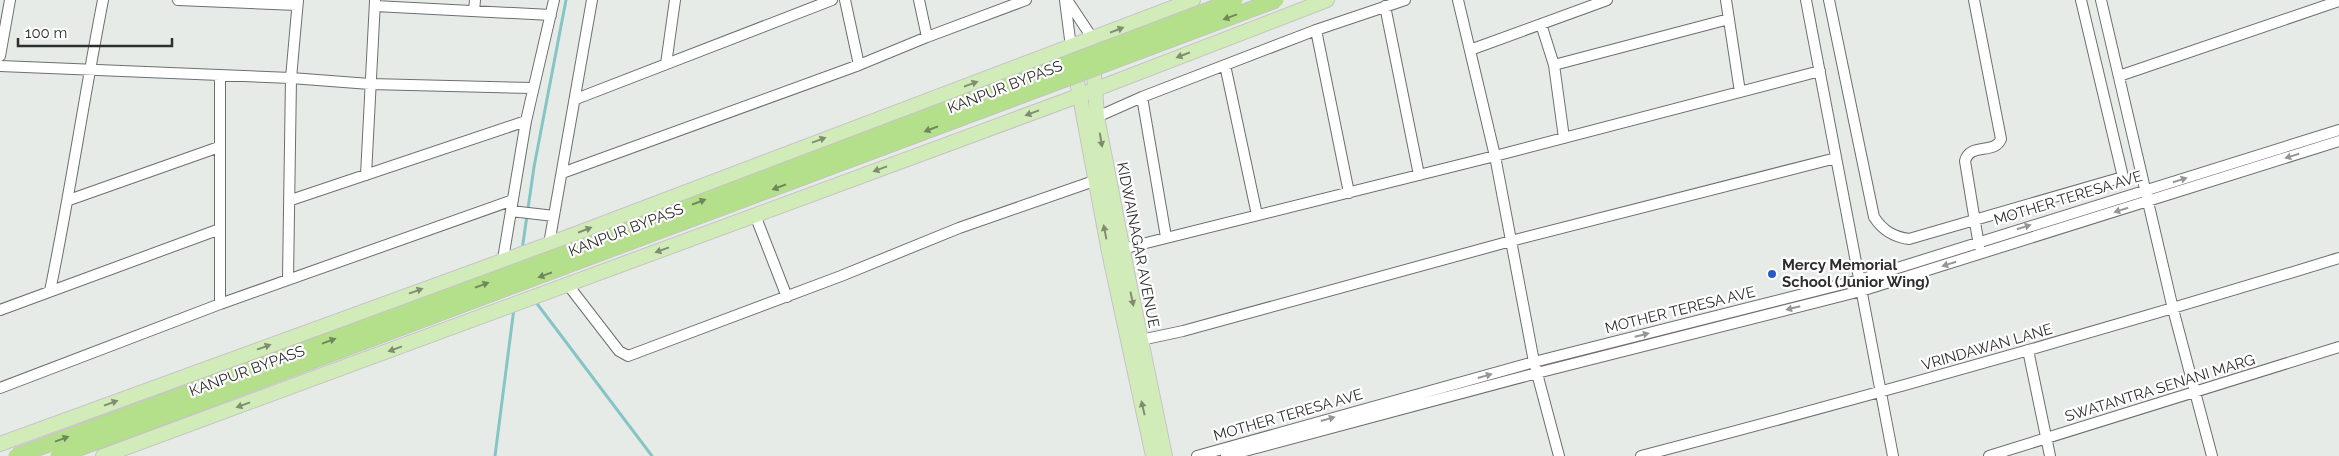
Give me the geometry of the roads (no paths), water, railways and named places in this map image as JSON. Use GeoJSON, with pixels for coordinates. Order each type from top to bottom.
{"type":"FeatureCollection","features":[{"type":"Feature","properties":{"kind":"highway","name":"KANPUR BYPASS"},"geometry":{"type":"LineString","coordinates":[[16,456],[580,248],[1235,0]]}},
{"type":"Feature","properties":{"kind":"highway","name":"KANPUR BYPASS"},"geometry":{"type":"LineString","coordinates":[[58,456],[1276,0]]}},
{"type":"Feature","properties":{"kind":"main road"},"geometry":{"type":"LineString","coordinates":[[0,444],[545,245],[1193,0]]}},
{"type":"Feature","properties":{"kind":"main road"},"geometry":{"type":"LineString","coordinates":[[103,456],[1078,96],[1327,0]]}},
{"type":"Feature","properties":{"kind":"main road","name":"KIDWAINAGAR AVENUE"},"geometry":{"type":"LineString","coordinates":[[1093,39],[1094,89],[1097,117],[1116,251],[1153,456]]}},
{"type":"Feature","properties":{"kind":"main road","name":"KIDWAINAGAR AVENUE"},"geometry":{"type":"LineString","coordinates":[[1071,47],[1094,181],[1141,340],[1166,456]]}},
{"type":"Feature","properties":{"kind":"street"},"geometry":{"type":"LineString","coordinates":[[0,56],[10,0]]}},
{"type":"Feature","properties":{"kind":"street"},"geometry":{"type":"LineString","coordinates":[[50,291],[69,200],[89,71],[103,0]]}},
{"type":"Feature","properties":{"kind":"street"},"geometry":{"type":"LineString","coordinates":[[179,0],[298,2],[292,78],[288,279]]}},
{"type":"Feature","properties":{"kind":"street"},"geometry":{"type":"LineString","coordinates":[[474,11],[476,0]]}},
{"type":"Feature","properties":{"kind":"street"},"geometry":{"type":"LineString","coordinates":[[509,258],[511,211],[526,121],[554,0]]}},
{"type":"Feature","properties":{"kind":"street"},"geometry":{"type":"LineString","coordinates":[[545,245],[549,215],[562,173],[592,0]]}},
{"type":"Feature","properties":{"kind":"street"},"geometry":{"type":"LineString","coordinates":[[666,64],[674,0]]}},
{"type":"Feature","properties":{"kind":"street"},"geometry":{"type":"LineString","coordinates":[[576,98],[832,0]]}},
{"type":"Feature","properties":{"kind":"street"},"geometry":{"type":"LineString","coordinates":[[845,0],[859,65]]}},
{"type":"Feature","properties":{"kind":"street"},"geometry":{"type":"LineString","coordinates":[[919,0],[927,36]]}},
{"type":"Feature","properties":{"kind":"street"},"geometry":{"type":"LineString","coordinates":[[562,173],[859,65],[927,36],[1026,0]]}},
{"type":"Feature","properties":{"kind":"street"},"geometry":{"type":"LineString","coordinates":[[1066,0],[1093,39]]}},
{"type":"Feature","properties":{"kind":"street"},"geometry":{"type":"LineString","coordinates":[[1066,0],[1071,47]]}},
{"type":"Feature","properties":{"kind":"street"},"geometry":{"type":"LineString","coordinates":[[1097,117],[1142,97],[1316,30],[1405,0]]}},
{"type":"Feature","properties":{"kind":"street"},"geometry":{"type":"LineString","coordinates":[[1458,0],[1495,156],[1534,362],[1559,456]]}},
{"type":"Feature","properties":{"kind":"street"},"geometry":{"type":"LineString","coordinates":[[1470,50],[1607,0]]}},
{"type":"Feature","properties":{"kind":"street"},"geometry":{"type":"LineString","coordinates":[[1726,0],[1740,92]]}},
{"type":"Feature","properties":{"kind":"street"},"geometry":{"type":"LineString","coordinates":[[1806,0],[1893,456]]}},
{"type":"Feature","properties":{"kind":"street"},"geometry":{"type":"LineString","coordinates":[[1829,0],[1874,218],[1879,225],[1896,237],[1909,239],[2122,177],[2081,0]]}},
{"type":"Feature","properties":{"kind":"street"},"geometry":{"type":"LineString","coordinates":[[1974,0],[2001,139],[1996,146],[1972,151],[1966,158],[1974,220],[1981,253]]}},
{"type":"Feature","properties":{"kind":"street"},"geometry":{"type":"LineString","coordinates":[[2101,0],[2173,309],[2212,456]]}},
{"type":"Feature","properties":{"kind":"street"},"geometry":{"type":"LineString","coordinates":[[2119,76],[2339,1]]}},
{"type":"Feature","properties":{"kind":"street"},"geometry":{"type":"LineString","coordinates":[[366,175],[375,3],[551,15]]}},
{"type":"Feature","properties":{"kind":"street"},"geometry":{"type":"LineString","coordinates":[[1385,6],[1419,175]]}},
{"type":"Feature","properties":{"kind":"street"},"geometry":{"type":"LineString","coordinates":[[1554,65],[1729,19]]}},
{"type":"Feature","properties":{"kind":"street"},"geometry":{"type":"LineString","coordinates":[[1541,24],[1554,65],[1564,138]]}},
{"type":"Feature","properties":{"kind":"street"},"geometry":{"type":"LineString","coordinates":[[1316,30],[1349,192]]}},
{"type":"Feature","properties":{"kind":"street"},"geometry":{"type":"LineString","coordinates":[[1225,65],[1257,215]]}},
{"type":"Feature","properties":{"kind":"street"},"geometry":{"type":"LineString","coordinates":[[0,66],[292,78],[370,84],[533,88]]}},
{"type":"Feature","properties":{"kind":"street"},"geometry":{"type":"LineString","coordinates":[[1116,251],[1820,72]]}},
{"type":"Feature","properties":{"kind":"street"},"geometry":{"type":"LineString","coordinates":[[220,76],[220,304]]}},
{"type":"Feature","properties":{"kind":"street"},"geometry":{"type":"LineString","coordinates":[[1142,97],[1166,237]]}},
{"type":"Feature","properties":{"kind":"street"},"geometry":{"type":"LineString","coordinates":[[291,200],[526,121]]}},
{"type":"Feature","properties":{"kind":"street","name":"MOTHER TERESA AVE"},"geometry":{"type":"LineString","coordinates":[[1202,455],[1534,362],[1859,280],[1978,241],[2146,196],[2339,130]]}},
{"type":"Feature","properties":{"kind":"street"},"geometry":{"type":"LineString","coordinates":[[1226,456],[1537,373],[1861,291],[1981,253],[2146,196],[2339,141]]}},
{"type":"Feature","properties":{"kind":"street"},"geometry":{"type":"LineString","coordinates":[[69,200],[219,147]]}},
{"type":"Feature","properties":{"kind":"street"},"geometry":{"type":"LineString","coordinates":[[1141,340],[1183,331],[1511,241],[1836,158]]}},
{"type":"Feature","properties":{"kind":"street"},"geometry":{"type":"LineString","coordinates":[[568,285],[619,351],[628,356],[787,297],[959,228],[1094,181]]}},
{"type":"Feature","properties":{"kind":"street"},"geometry":{"type":"LineString","coordinates":[[0,388],[288,279],[513,200]]}},
{"type":"Feature","properties":{"kind":"street"},"geometry":{"type":"LineString","coordinates":[[511,211],[549,215]]}},
{"type":"Feature","properties":{"kind":"street"},"geometry":{"type":"LineString","coordinates":[[755,216],[787,297]]}},
{"type":"Feature","properties":{"kind":"street"},"geometry":{"type":"LineString","coordinates":[[0,310],[220,229]]}},
{"type":"Feature","properties":{"kind":"street","name":"VRINDAWAN LANE"},"geometry":{"type":"LineString","coordinates":[[1641,456],[1880,393],[2173,309],[2339,258]]}},
{"type":"Feature","properties":{"kind":"street","name":"SWATANTRA SENANI MARG"},"geometry":{"type":"LineString","coordinates":[[1989,456],[2339,347]]}},
{"type":"Feature","properties":{"kind":"street"},"geometry":{"type":"LineString","coordinates":[[2028,350],[2050,456]]}},
{"type":"Feature","properties":{"kind":"waterway"},"geometry":{"type":"LineString","coordinates":[[522,250],[534,167],[566,0]]}},
{"type":"Feature","properties":{"kind":"waterway"},"geometry":{"type":"LineString","coordinates":[[535,301],[652,456]]}},
{"type":"Feature","properties":{"kind":"waterway"},"geometry":{"type":"LineString","coordinates":[[495,456],[514,308]]}},
{"type":"Feature","properties":{"kind":"place","name":"Mercy Memorial School (Junior Wing)"},"geometry":{"type":"Point","coordinates":[1772,274]}}]}
